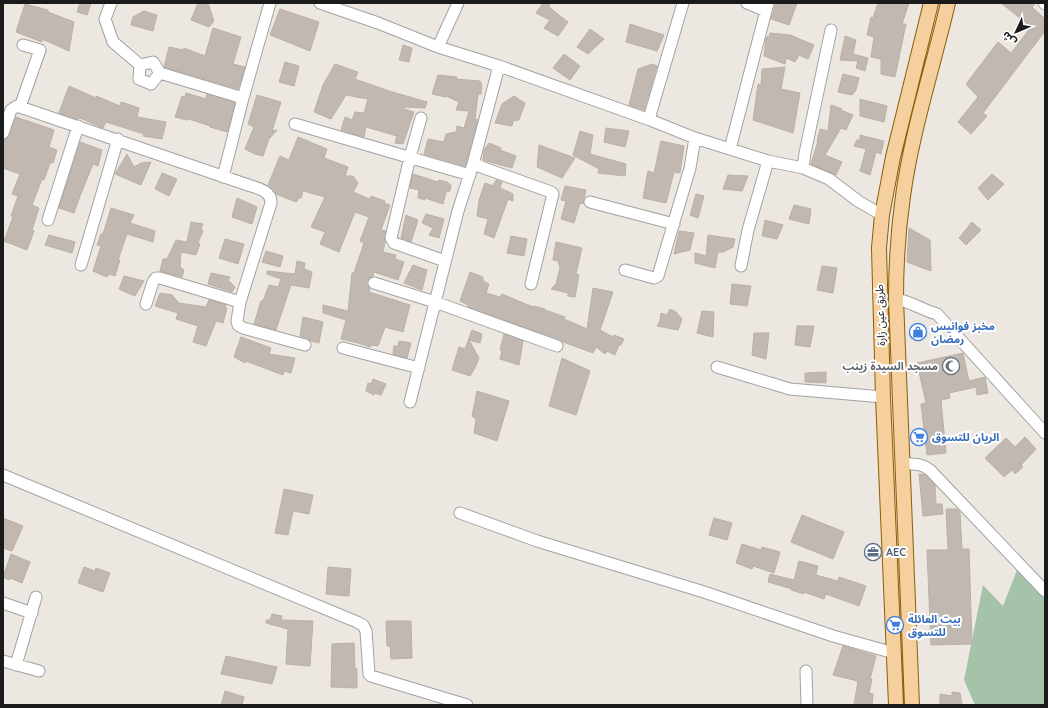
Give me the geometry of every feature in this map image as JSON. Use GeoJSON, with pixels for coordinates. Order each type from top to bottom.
{"type":"FeatureCollection","features":[{"type":"Feature","properties":{"kind":"main road","name":"طريق عين زارة"},"geometry":{"type":"LineString","coordinates":[[896,705],[879,266],[882,215],[898,135],[931,3]]}},
{"type":"Feature","properties":{"kind":"main road","name":"طريق عين زارة"},"geometry":{"type":"LineString","coordinates":[[912,705],[896,300],[897,247],[900,214],[907,170],[918,120],[948,3]]}},
{"type":"Feature","properties":{"kind":"street"},"geometry":{"type":"LineString","coordinates":[[111,3],[105,20],[113,42],[140,65]]}},
{"type":"Feature","properties":{"kind":"street"},"geometry":{"type":"LineString","coordinates":[[223,177],[243,98],[270,3]]}},
{"type":"Feature","properties":{"kind":"street"},"geometry":{"type":"LineString","coordinates":[[320,3],[378,22],[438,47],[499,66],[650,120],[695,138],[768,161],[803,168],[829,179],[858,202],[882,215]]}},
{"type":"Feature","properties":{"kind":"street"},"geometry":{"type":"LineString","coordinates":[[438,47],[458,3]]}},
{"type":"Feature","properties":{"kind":"street"},"geometry":{"type":"LineString","coordinates":[[650,120],[651,112],[683,3]]}},
{"type":"Feature","properties":{"kind":"street"},"geometry":{"type":"LineString","coordinates":[[730,149],[767,7],[747,3]]}},
{"type":"Feature","properties":{"kind":"street"},"geometry":{"type":"LineString","coordinates":[[803,168],[831,30]]}},
{"type":"Feature","properties":{"kind":"street"},"geometry":{"type":"LineString","coordinates":[[20,107],[40,50],[23,45]]}},
{"type":"Feature","properties":{"kind":"street"},"geometry":{"type":"LineString","coordinates":[[140,65],[153,62],[160,73],[243,98]]}},
{"type":"Feature","properties":{"kind":"street"},"geometry":{"type":"LineString","coordinates":[[140,65],[139,79],[151,84],[160,73]]}},
{"type":"Feature","properties":{"kind":"street"},"geometry":{"type":"LineString","coordinates":[[410,402],[458,211],[470,175],[499,66]]}},
{"type":"Feature","properties":{"kind":"street"},"geometry":{"type":"LineString","coordinates":[[3,133],[11,110],[17,106],[266,192],[271,200],[269,213],[240,302],[237,321],[238,325],[243,328],[305,345]]}},
{"type":"Feature","properties":{"kind":"street"},"geometry":{"type":"LineString","coordinates":[[421,118],[410,157],[391,241],[445,261]]}},
{"type":"Feature","properties":{"kind":"street"},"geometry":{"type":"LineString","coordinates":[[296,124],[351,142],[410,157],[470,175]]}},
{"type":"Feature","properties":{"kind":"street"},"geometry":{"type":"LineString","coordinates":[[48,220],[78,126]]}},
{"type":"Feature","properties":{"kind":"street"},"geometry":{"type":"LineString","coordinates":[[624,270],[654,278],[656,277],[674,224],[690,168],[695,138]]}},
{"type":"Feature","properties":{"kind":"street"},"geometry":{"type":"LineString","coordinates":[[81,265],[118,140]]}},
{"type":"Feature","properties":{"kind":"street"},"geometry":{"type":"LineString","coordinates":[[741,266],[748,230],[768,161]]}},
{"type":"Feature","properties":{"kind":"street"},"geometry":{"type":"LineString","coordinates":[[473,164],[523,181],[553,194],[531,284]]}},
{"type":"Feature","properties":{"kind":"street"},"geometry":{"type":"LineString","coordinates":[[590,202],[674,224]]}},
{"type":"Feature","properties":{"kind":"street"},"geometry":{"type":"LineString","coordinates":[[146,304],[153,282],[156,278],[240,302]]}},
{"type":"Feature","properties":{"kind":"street"},"geometry":{"type":"LineString","coordinates":[[374,283],[435,302],[558,346]]}},
{"type":"Feature","properties":{"kind":"street"},"geometry":{"type":"LineString","coordinates":[[896,300],[907,301],[926,311],[937,314],[1045,433]]}},
{"type":"Feature","properties":{"kind":"street"},"geometry":{"type":"LineString","coordinates":[[343,348],[419,368]]}},
{"type":"Feature","properties":{"kind":"street"},"geometry":{"type":"LineString","coordinates":[[717,367],[790,390],[883,397]]}},
{"type":"Feature","properties":{"kind":"street"},"geometry":{"type":"LineString","coordinates":[[903,463],[913,463],[925,466],[930,470],[1045,591]]}},
{"type":"Feature","properties":{"kind":"street"},"geometry":{"type":"LineString","coordinates":[[4,477],[357,622],[363,626],[366,631],[369,674],[371,676],[467,705]]}},
{"type":"Feature","properties":{"kind":"street"},"geometry":{"type":"LineString","coordinates":[[460,513],[537,541],[704,592],[833,636],[894,653]]}},
{"type":"Feature","properties":{"kind":"street"},"geometry":{"type":"LineString","coordinates":[[16,665],[36,596]]}},
{"type":"Feature","properties":{"kind":"street"},"geometry":{"type":"LineString","coordinates":[[3,604],[32,612]]}},
{"type":"Feature","properties":{"kind":"street"},"geometry":{"type":"LineString","coordinates":[[3,661],[39,671]]}},
{"type":"Feature","properties":{"kind":"street"},"geometry":{"type":"LineString","coordinates":[[806,671],[807,705]]}},
{"type":"Feature","properties":{"kind":"green space"},"geometry":{"type":"Polygon","coordinates":[[[1017,570],[1045,597],[1045,705],[975,705],[964,680],[983,585],[1003,606],[1017,570]]]}},
{"type":"Feature","properties":{"kind":"building"},"geometry":{"type":"Polygon","coordinates":[[[80,3],[91,3],[87,15],[77,12],[80,3]]]}},
{"type":"Feature","properties":{"kind":"building"},"geometry":{"type":"Polygon","coordinates":[[[198,3],[208,3],[214,21],[209,27],[191,20],[198,3]]]}},
{"type":"Feature","properties":{"kind":"building"},"geometry":{"type":"Polygon","coordinates":[[[543,3],[550,5],[549,7],[568,22],[558,36],[544,28],[550,20],[536,13],[543,3]]]}},
{"type":"Feature","properties":{"kind":"building"},"geometry":{"type":"Polygon","coordinates":[[[776,3],[797,3],[789,25],[771,19],[776,3]]]}},
{"type":"Feature","properties":{"kind":"building"},"geometry":{"type":"Polygon","coordinates":[[[878,3],[909,3],[902,24],[906,24],[895,77],[881,74],[881,59],[871,57],[874,37],[867,35],[871,17],[873,18],[878,3]]]}},
{"type":"Feature","properties":{"kind":"building"},"geometry":{"type":"Polygon","coordinates":[[[1001,3],[1036,3],[1032,7],[1045,19],[1045,31],[983,113],[987,116],[971,134],[958,122],[978,97],[966,84],[998,42],[1011,53],[1031,27],[1001,3]]]}},
{"type":"Feature","properties":{"kind":"building"},"geometry":{"type":"Polygon","coordinates":[[[25,4],[48,10],[48,12],[74,22],[69,51],[42,39],[42,42],[16,32],[25,4]]]}},
{"type":"Feature","properties":{"kind":"building"},"geometry":{"type":"Polygon","coordinates":[[[280,9],[319,22],[310,51],[270,35],[280,9]]]}},
{"type":"Feature","properties":{"kind":"building"},"geometry":{"type":"Polygon","coordinates":[[[144,11],[157,15],[153,31],[131,25],[133,17],[144,11]]]}},
{"type":"Feature","properties":{"kind":"building"},"geometry":{"type":"Polygon","coordinates":[[[630,24],[664,35],[657,51],[626,42],[630,24]]]}},
{"type":"Feature","properties":{"kind":"building"},"geometry":{"type":"Polygon","coordinates":[[[213,28],[241,37],[233,64],[245,67],[238,89],[164,67],[169,47],[183,50],[184,48],[205,56],[213,28]]]}},
{"type":"Feature","properties":{"kind":"building"},"geometry":{"type":"Polygon","coordinates":[[[590,29],[604,39],[588,54],[577,47],[590,29]]]}},
{"type":"Feature","properties":{"kind":"building"},"geometry":{"type":"Polygon","coordinates":[[[770,33],[790,35],[814,45],[808,59],[799,55],[795,62],[786,58],[785,64],[764,56],[766,37],[769,37],[770,33]]]}},
{"type":"Feature","properties":{"kind":"building"},"geometry":{"type":"Polygon","coordinates":[[[845,36],[856,40],[853,54],[868,58],[865,71],[856,68],[858,61],[840,60],[845,36]]]}},
{"type":"Feature","properties":{"kind":"building"},"geometry":{"type":"Polygon","coordinates":[[[403,45],[412,48],[409,62],[399,60],[403,45]]]}},
{"type":"Feature","properties":{"kind":"building"},"geometry":{"type":"Polygon","coordinates":[[[564,54],[580,66],[570,80],[553,68],[564,54]]]}},
{"type":"Feature","properties":{"kind":"building"},"geometry":{"type":"Polygon","coordinates":[[[285,62],[299,66],[294,86],[279,82],[285,62]]]}},
{"type":"Feature","properties":{"kind":"building"},"geometry":{"type":"Polygon","coordinates":[[[335,64],[358,72],[355,79],[427,102],[425,108],[405,107],[404,109],[414,112],[403,144],[395,143],[397,136],[366,127],[364,137],[341,130],[345,117],[352,120],[355,112],[364,113],[368,99],[351,96],[353,92],[350,96],[346,95],[331,119],[314,112],[323,85],[335,64]]]}},
{"type":"Feature","properties":{"kind":"building"},"geometry":{"type":"Polygon","coordinates":[[[652,64],[657,66],[644,110],[629,105],[638,69],[652,64]]]}},
{"type":"Feature","properties":{"kind":"building"},"geometry":{"type":"Polygon","coordinates":[[[785,67],[781,89],[800,93],[793,133],[753,120],[758,84],[761,85],[762,69],[785,67]]]}},
{"type":"Feature","properties":{"kind":"building"},"geometry":{"type":"Polygon","coordinates":[[[843,74],[859,78],[856,90],[852,95],[838,92],[843,74]]]}},
{"type":"Feature","properties":{"kind":"building"},"geometry":{"type":"Polygon","coordinates":[[[438,75],[457,77],[456,79],[480,81],[482,85],[481,94],[478,94],[475,119],[478,120],[465,166],[424,154],[428,139],[444,142],[446,134],[456,132],[457,126],[464,128],[469,111],[456,110],[459,102],[446,96],[432,94],[438,75]]]}},
{"type":"Feature","properties":{"kind":"building"},"geometry":{"type":"Polygon","coordinates":[[[69,86],[96,98],[96,96],[120,106],[121,102],[139,108],[137,117],[166,122],[162,139],[143,136],[144,134],[106,122],[103,128],[80,118],[77,119],[59,113],[69,86]]]}},
{"type":"Feature","properties":{"kind":"building"},"geometry":{"type":"Polygon","coordinates":[[[186,93],[206,99],[207,94],[235,103],[227,132],[189,119],[187,120],[175,117],[182,96],[185,97],[186,93]]]}},
{"type":"Feature","properties":{"kind":"building"},"geometry":{"type":"Polygon","coordinates":[[[257,95],[281,102],[272,131],[277,130],[269,139],[263,156],[245,149],[254,127],[248,124],[257,95]]]}},
{"type":"Feature","properties":{"kind":"building"},"geometry":{"type":"Polygon","coordinates":[[[514,96],[525,103],[519,120],[513,121],[512,126],[495,123],[502,104],[514,96]]]}},
{"type":"Feature","properties":{"kind":"building"},"geometry":{"type":"Polygon","coordinates":[[[860,99],[887,106],[884,122],[860,116],[860,99]]]}},
{"type":"Feature","properties":{"kind":"building"},"geometry":{"type":"Polygon","coordinates":[[[831,105],[853,115],[846,130],[841,128],[825,155],[842,162],[836,175],[811,164],[820,129],[828,131],[831,105]]]}},
{"type":"Feature","properties":{"kind":"building"},"geometry":{"type":"Polygon","coordinates":[[[16,117],[54,130],[49,147],[57,150],[53,163],[50,163],[44,180],[42,179],[32,205],[39,208],[32,230],[34,231],[27,250],[4,241],[13,217],[11,216],[18,196],[12,194],[20,174],[3,168],[3,146],[5,139],[10,135],[16,117]]]}},
{"type":"Feature","properties":{"kind":"building"},"geometry":{"type":"Polygon","coordinates":[[[606,128],[629,131],[625,147],[604,142],[606,128]]]}},
{"type":"Feature","properties":{"kind":"building"},"geometry":{"type":"Polygon","coordinates":[[[580,131],[593,135],[590,154],[626,164],[625,176],[598,173],[599,169],[573,155],[580,131]]]}},
{"type":"Feature","properties":{"kind":"building"},"geometry":{"type":"Polygon","coordinates":[[[860,135],[884,141],[881,154],[876,152],[870,175],[860,171],[866,149],[854,146],[857,140],[860,140],[860,135]]]}},
{"type":"Feature","properties":{"kind":"building"},"geometry":{"type":"Polygon","coordinates":[[[298,137],[327,149],[324,158],[348,167],[345,176],[353,176],[358,183],[353,192],[370,199],[371,196],[385,201],[384,203],[390,205],[381,230],[386,231],[384,236],[385,242],[383,252],[396,255],[395,259],[404,262],[398,280],[374,272],[373,276],[367,281],[367,284],[370,289],[369,292],[410,305],[403,332],[385,327],[378,346],[372,345],[370,347],[341,339],[346,320],[323,313],[323,305],[348,311],[352,273],[354,273],[364,243],[360,241],[369,217],[355,212],[339,252],[320,244],[325,232],[311,227],[325,197],[303,191],[301,198],[299,198],[296,202],[276,194],[268,185],[280,156],[289,160],[298,137]]]}},
{"type":"Feature","properties":{"kind":"building"},"geometry":{"type":"Polygon","coordinates":[[[661,141],[684,146],[680,173],[674,172],[666,203],[643,198],[648,171],[654,173],[661,141]]]}},
{"type":"Feature","properties":{"kind":"building"},"geometry":{"type":"Polygon","coordinates":[[[80,142],[102,150],[98,166],[93,164],[74,213],[59,208],[80,142]]]}},
{"type":"Feature","properties":{"kind":"building"},"geometry":{"type":"Polygon","coordinates":[[[489,143],[501,148],[500,150],[516,156],[512,168],[483,160],[484,150],[489,143]]]}},
{"type":"Feature","properties":{"kind":"building"},"geometry":{"type":"Polygon","coordinates":[[[539,145],[575,158],[562,178],[537,167],[539,145]]]}},
{"type":"Feature","properties":{"kind":"building"},"geometry":{"type":"Polygon","coordinates":[[[127,154],[134,167],[141,163],[151,162],[141,185],[115,174],[127,154]]]}},
{"type":"Feature","properties":{"kind":"building"},"geometry":{"type":"Polygon","coordinates":[[[162,173],[177,179],[169,196],[155,189],[162,173]]]}},
{"type":"Feature","properties":{"kind":"building"},"geometry":{"type":"Polygon","coordinates":[[[413,174],[438,182],[439,180],[447,182],[451,185],[450,191],[446,192],[443,204],[425,198],[425,200],[418,198],[419,190],[410,188],[413,174]]]}},
{"type":"Feature","properties":{"kind":"building"},"geometry":{"type":"Polygon","coordinates":[[[992,174],[1004,184],[988,200],[978,188],[992,174]]]}},
{"type":"Feature","properties":{"kind":"building"},"geometry":{"type":"Polygon","coordinates":[[[728,175],[748,176],[742,191],[723,189],[728,175]]]}},
{"type":"Feature","properties":{"kind":"building"},"geometry":{"type":"Polygon","coordinates":[[[496,180],[502,182],[500,188],[513,194],[513,201],[508,199],[494,238],[484,234],[488,219],[477,216],[479,200],[485,183],[493,186],[496,180]]]}},
{"type":"Feature","properties":{"kind":"building"},"geometry":{"type":"Polygon","coordinates":[[[565,186],[586,190],[583,204],[580,203],[574,223],[561,219],[566,201],[561,200],[565,186]]]}},
{"type":"Feature","properties":{"kind":"building"},"geometry":{"type":"Polygon","coordinates":[[[696,194],[704,196],[698,218],[690,215],[696,194]]]}},
{"type":"Feature","properties":{"kind":"building"},"geometry":{"type":"Polygon","coordinates":[[[237,198],[257,207],[252,224],[232,217],[237,198]]]}},
{"type":"Feature","properties":{"kind":"building"},"geometry":{"type":"Polygon","coordinates":[[[794,205],[811,209],[809,224],[789,219],[794,205]]]}},
{"type":"Feature","properties":{"kind":"building"},"geometry":{"type":"Polygon","coordinates":[[[111,208],[134,215],[130,223],[155,231],[153,242],[127,234],[118,260],[120,260],[115,276],[109,274],[107,277],[93,271],[101,246],[97,245],[101,234],[103,234],[111,208]]]}},
{"type":"Feature","properties":{"kind":"building"},"geometry":{"type":"Polygon","coordinates":[[[426,214],[444,219],[439,238],[429,235],[433,228],[422,223],[426,214]]]}},
{"type":"Feature","properties":{"kind":"building"},"geometry":{"type":"Polygon","coordinates":[[[406,215],[418,220],[411,242],[401,238],[406,215]]]}},
{"type":"Feature","properties":{"kind":"building"},"geometry":{"type":"Polygon","coordinates":[[[765,220],[783,225],[777,239],[762,236],[765,220]]]}},
{"type":"Feature","properties":{"kind":"building"},"geometry":{"type":"Polygon","coordinates":[[[191,222],[203,224],[201,228],[203,231],[198,243],[200,244],[196,255],[181,252],[180,267],[184,270],[182,277],[160,271],[163,259],[167,259],[176,240],[187,242],[191,222]]]}},
{"type":"Feature","properties":{"kind":"building"},"geometry":{"type":"Polygon","coordinates":[[[972,222],[981,230],[966,245],[959,238],[972,222]]]}},
{"type":"Feature","properties":{"kind":"building"},"geometry":{"type":"Polygon","coordinates":[[[909,228],[930,240],[931,271],[907,262],[909,228]]]}},
{"type":"Feature","properties":{"kind":"building"},"geometry":{"type":"Polygon","coordinates":[[[679,231],[694,233],[690,250],[674,254],[679,231]]]}},
{"type":"Feature","properties":{"kind":"building"},"geometry":{"type":"Polygon","coordinates":[[[49,235],[75,242],[72,253],[45,245],[49,235]]]}},
{"type":"Feature","properties":{"kind":"building"},"geometry":{"type":"Polygon","coordinates":[[[708,235],[735,239],[733,247],[723,252],[718,252],[715,268],[695,263],[695,253],[706,256],[708,235]]]}},
{"type":"Feature","properties":{"kind":"building"},"geometry":{"type":"Polygon","coordinates":[[[511,236],[527,239],[524,256],[507,253],[511,236]]]}},
{"type":"Feature","properties":{"kind":"building"},"geometry":{"type":"Polygon","coordinates":[[[225,239],[244,244],[238,264],[219,258],[225,239]]]}},
{"type":"Feature","properties":{"kind":"building"},"geometry":{"type":"Polygon","coordinates":[[[556,242],[582,248],[576,274],[579,275],[575,297],[568,296],[568,293],[551,289],[556,284],[560,268],[558,261],[553,260],[556,242]]]}},
{"type":"Feature","properties":{"kind":"building"},"geometry":{"type":"Polygon","coordinates":[[[266,251],[283,256],[280,267],[262,262],[266,251]]]}},
{"type":"Feature","properties":{"kind":"building"},"geometry":{"type":"Polygon","coordinates":[[[297,261],[305,263],[304,269],[312,272],[309,288],[291,285],[276,330],[254,324],[261,301],[263,301],[269,285],[278,287],[281,279],[267,274],[267,271],[295,274],[297,261]]]}},
{"type":"Feature","properties":{"kind":"building"},"geometry":{"type":"Polygon","coordinates":[[[413,265],[427,270],[422,290],[404,283],[413,265]]]}},
{"type":"Feature","properties":{"kind":"building"},"geometry":{"type":"Polygon","coordinates":[[[822,266],[837,268],[833,293],[817,290],[822,266]]]}},
{"type":"Feature","properties":{"kind":"building"},"geometry":{"type":"Polygon","coordinates":[[[470,272],[483,277],[483,281],[489,284],[486,293],[500,297],[502,294],[533,307],[545,309],[565,317],[564,319],[587,329],[593,288],[613,292],[600,330],[613,337],[614,335],[624,339],[621,345],[619,345],[615,355],[607,351],[605,354],[596,347],[593,353],[468,307],[468,305],[460,301],[470,272]]]}},
{"type":"Feature","properties":{"kind":"building"},"geometry":{"type":"Polygon","coordinates":[[[211,273],[230,277],[228,280],[235,287],[232,292],[208,284],[211,273]]]}},
{"type":"Feature","properties":{"kind":"building"},"geometry":{"type":"Polygon","coordinates":[[[124,276],[144,281],[135,296],[119,289],[124,276]]]}},
{"type":"Feature","properties":{"kind":"building"},"geometry":{"type":"Polygon","coordinates":[[[732,284],[751,286],[747,306],[730,304],[732,284]]]}},
{"type":"Feature","properties":{"kind":"building"},"geometry":{"type":"Polygon","coordinates":[[[160,293],[172,295],[179,303],[206,307],[209,300],[226,305],[225,308],[227,308],[223,323],[216,321],[206,346],[193,342],[198,326],[176,319],[178,313],[155,306],[160,293]]]}},
{"type":"Feature","properties":{"kind":"building"},"geometry":{"type":"Polygon","coordinates":[[[670,309],[676,312],[682,319],[678,330],[657,326],[660,321],[661,313],[667,315],[670,309]]]}},
{"type":"Feature","properties":{"kind":"building"},"geometry":{"type":"Polygon","coordinates":[[[702,311],[714,312],[713,337],[697,333],[702,311]]]}},
{"type":"Feature","properties":{"kind":"building"},"geometry":{"type":"Polygon","coordinates":[[[303,317],[323,322],[319,343],[300,336],[303,317]]]}},
{"type":"Feature","properties":{"kind":"building"},"geometry":{"type":"Polygon","coordinates":[[[797,326],[814,326],[810,347],[795,345],[797,326]]]}},
{"type":"Feature","properties":{"kind":"building"},"geometry":{"type":"Polygon","coordinates":[[[472,330],[482,334],[480,343],[469,340],[479,358],[470,376],[452,370],[459,347],[465,349],[472,330]]]}},
{"type":"Feature","properties":{"kind":"building"},"geometry":{"type":"Polygon","coordinates":[[[754,333],[769,333],[766,359],[752,355],[754,333]]]}},
{"type":"Feature","properties":{"kind":"building"},"geometry":{"type":"Polygon","coordinates":[[[504,334],[523,341],[519,365],[500,359],[502,351],[500,350],[504,334]]]}},
{"type":"Feature","properties":{"kind":"building"},"geometry":{"type":"Polygon","coordinates":[[[241,337],[271,348],[269,354],[295,358],[291,373],[284,371],[283,375],[246,361],[245,363],[234,357],[241,337]]]}},
{"type":"Feature","properties":{"kind":"building"},"geometry":{"type":"Polygon","coordinates":[[[399,341],[411,343],[407,358],[393,354],[394,346],[398,346],[399,341]]]}},
{"type":"Feature","properties":{"kind":"building"},"geometry":{"type":"Polygon","coordinates":[[[963,353],[969,381],[985,377],[988,393],[977,395],[976,387],[949,393],[950,398],[941,400],[946,453],[927,455],[921,404],[926,403],[917,363],[963,353]]]}},
{"type":"Feature","properties":{"kind":"building"},"geometry":{"type":"Polygon","coordinates":[[[562,358],[590,371],[576,415],[549,406],[562,358]]]}},
{"type":"Feature","properties":{"kind":"building"},"geometry":{"type":"Polygon","coordinates":[[[826,372],[826,383],[805,382],[805,373],[826,372]]]}},
{"type":"Feature","properties":{"kind":"building"},"geometry":{"type":"Polygon","coordinates":[[[373,379],[386,384],[381,395],[374,393],[374,395],[366,391],[368,383],[371,384],[373,379]]]}},
{"type":"Feature","properties":{"kind":"building"},"geometry":{"type":"Polygon","coordinates":[[[477,391],[509,401],[497,441],[474,433],[476,419],[472,416],[477,391]]]}},
{"type":"Feature","properties":{"kind":"building"},"geometry":{"type":"Polygon","coordinates":[[[1025,437],[1036,449],[1021,465],[1023,467],[1015,474],[1012,470],[1004,477],[985,458],[1006,438],[1015,447],[1025,437]]]}},
{"type":"Feature","properties":{"kind":"building"},"geometry":{"type":"Polygon","coordinates":[[[919,474],[925,475],[935,485],[936,504],[942,504],[943,514],[923,516],[919,474]]]}},
{"type":"Feature","properties":{"kind":"building"},"geometry":{"type":"Polygon","coordinates":[[[284,489],[313,495],[309,514],[293,511],[288,535],[275,533],[284,489]]]}},
{"type":"Feature","properties":{"kind":"building"},"geometry":{"type":"Polygon","coordinates":[[[946,509],[957,509],[960,512],[962,549],[969,549],[972,644],[931,645],[927,550],[948,550],[946,509]]]}},
{"type":"Feature","properties":{"kind":"building"},"geometry":{"type":"Polygon","coordinates":[[[802,515],[844,532],[833,559],[791,542],[802,515]]]}},
{"type":"Feature","properties":{"kind":"building"},"geometry":{"type":"Polygon","coordinates":[[[3,518],[23,526],[12,551],[3,548],[3,518]]]}},
{"type":"Feature","properties":{"kind":"building"},"geometry":{"type":"Polygon","coordinates":[[[714,518],[732,523],[727,540],[709,535],[714,518]]]}},
{"type":"Feature","properties":{"kind":"building"},"geometry":{"type":"Polygon","coordinates":[[[742,544],[761,550],[762,547],[780,552],[774,573],[753,566],[752,569],[736,563],[742,544]]]}},
{"type":"Feature","properties":{"kind":"building"},"geometry":{"type":"Polygon","coordinates":[[[11,554],[30,562],[22,583],[3,577],[11,554]]]}},
{"type":"Feature","properties":{"kind":"building"},"geometry":{"type":"Polygon","coordinates":[[[799,561],[818,566],[816,575],[838,581],[839,577],[866,586],[859,606],[826,594],[824,599],[768,582],[770,574],[794,580],[799,561]]]}},
{"type":"Feature","properties":{"kind":"building"},"geometry":{"type":"Polygon","coordinates":[[[84,567],[95,571],[96,568],[110,573],[103,592],[78,583],[84,567]]]}},
{"type":"Feature","properties":{"kind":"building"},"geometry":{"type":"Polygon","coordinates":[[[328,567],[351,569],[349,596],[326,594],[328,567]]]}},
{"type":"Feature","properties":{"kind":"building"},"geometry":{"type":"Polygon","coordinates":[[[272,614],[282,616],[281,620],[313,621],[310,666],[286,664],[288,629],[266,623],[266,620],[270,620],[272,614]]]}},
{"type":"Feature","properties":{"kind":"building"},"geometry":{"type":"Polygon","coordinates":[[[386,621],[411,621],[412,658],[391,659],[390,646],[387,646],[386,621]]]}},
{"type":"Feature","properties":{"kind":"building"},"geometry":{"type":"Polygon","coordinates":[[[354,643],[355,669],[357,669],[357,688],[331,687],[332,644],[354,643]]]}},
{"type":"Feature","properties":{"kind":"building"},"geometry":{"type":"Polygon","coordinates":[[[843,646],[876,656],[870,679],[872,679],[869,693],[873,694],[872,705],[854,705],[858,681],[833,675],[843,646]]]}},
{"type":"Feature","properties":{"kind":"building"},"geometry":{"type":"Polygon","coordinates":[[[226,656],[277,667],[272,684],[221,674],[226,656]]]}},
{"type":"Feature","properties":{"kind":"building"},"geometry":{"type":"Polygon","coordinates":[[[225,691],[244,697],[242,705],[221,705],[225,691]]]}},
{"type":"Feature","properties":{"kind":"building"},"geometry":{"type":"Polygon","coordinates":[[[952,692],[960,693],[962,705],[940,705],[940,694],[952,696],[952,692]]]}},
{"type":"Feature","properties":{"kind":"place","name":"مخبز فوانيس رمضان"},"geometry":{"type":"Point","coordinates":[918,332]}},
{"type":"Feature","properties":{"kind":"place","name":"مسجد السيدة زينب"},"geometry":{"type":"Point","coordinates":[951,366]}},
{"type":"Feature","properties":{"kind":"place","name":"الريان للتسوق"},"geometry":{"type":"Point","coordinates":[919,437]}},
{"type":"Feature","properties":{"kind":"place","name":"AEC"},"geometry":{"type":"Point","coordinates":[873,552]}},
{"type":"Feature","properties":{"kind":"place","name":"بيت العائلة للتسوق"},"geometry":{"type":"Point","coordinates":[895,625]}}]}
